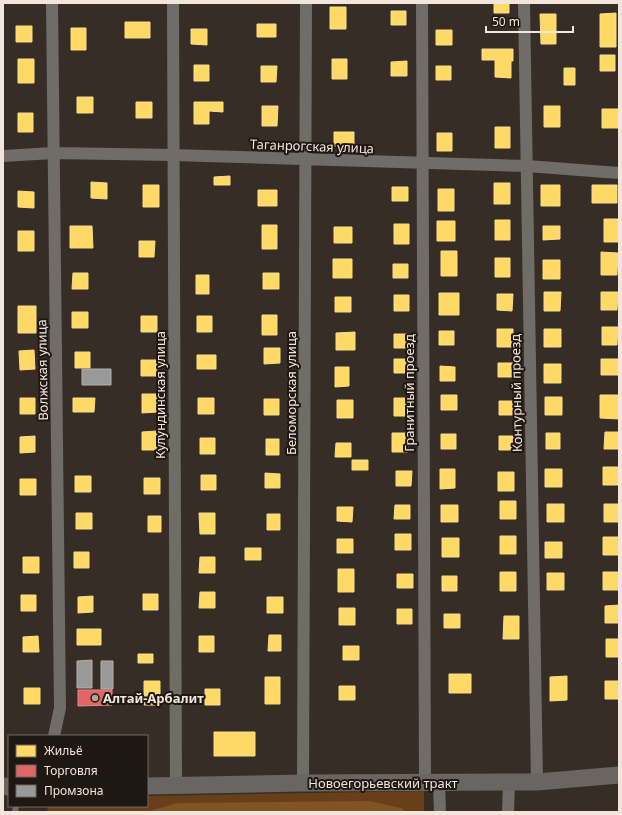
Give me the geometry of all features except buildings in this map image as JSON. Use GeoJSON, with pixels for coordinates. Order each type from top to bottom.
{"type":"FeatureCollection","features":[{"type":"Feature","properties":{"kind":"main road","name":"Новоегорьевский тракт"},"geometry":{"type":"LineString","coordinates":[[148,786],[303,783],[537,782],[619,775]]}},
{"type":"Feature","properties":{"kind":"street","name":"Волжская улица"},"geometry":{"type":"LineString","coordinates":[[52,3],[60,708],[54,735]]}},
{"type":"Feature","properties":{"kind":"street","name":"Кулундинская улица"},"geometry":{"type":"LineString","coordinates":[[173,3],[176,786]]}},
{"type":"Feature","properties":{"kind":"street","name":"Беломорская улица"},"geometry":{"type":"LineString","coordinates":[[303,783],[306,3]]}},
{"type":"Feature","properties":{"kind":"street","name":"Гранитный проезд"},"geometry":{"type":"LineString","coordinates":[[422,3],[422,164],[432,783],[440,812]]}},
{"type":"Feature","properties":{"kind":"street","name":"Контурный проезд"},"geometry":{"type":"LineString","coordinates":[[524,3],[537,782]]}},
{"type":"Feature","properties":{"kind":"street","name":"Таганрогская улица"},"geometry":{"type":"LineString","coordinates":[[3,156],[53,153],[174,155],[422,164],[527,166],[619,173]]}},
{"type":"Feature","properties":{"kind":"street"},"geometry":{"type":"LineString","coordinates":[[508,812],[509,782]]}},
{"type":"Feature","properties":{"kind":"shaded area"},"geometry":{"type":"Polygon","coordinates":[[[424,791],[424,812],[47,812],[48,807],[148,807],[148,796],[424,791]]]}},
{"type":"Feature","properties":{"kind":"shaded area"},"geometry":{"type":"Polygon","coordinates":[[[369,801],[401,808],[406,812],[147,812],[177,803],[369,801]]]}},
{"type":"Feature","properties":{"kind":"place","name":"Алтай-Арбалит"},"geometry":{"type":"Point","coordinates":[95,698]}}]}
